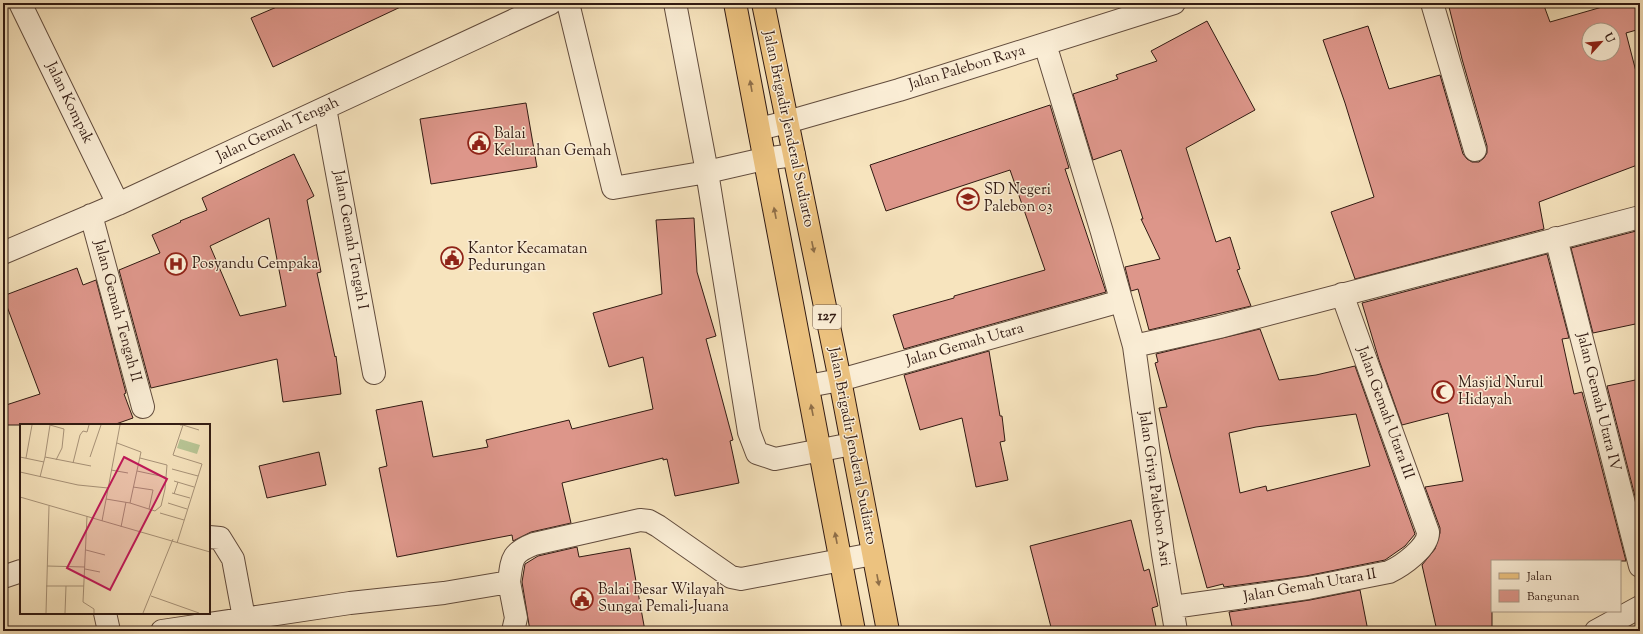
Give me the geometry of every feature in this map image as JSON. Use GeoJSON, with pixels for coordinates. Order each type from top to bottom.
{"type":"FeatureCollection","features":[{"type":"Feature","properties":{"kind":"main road","name":"Jalan Brigadir Jenderal Sudiarto"},"geometry":{"type":"LineString","coordinates":[[735,3],[854,631]]}},
{"type":"Feature","properties":{"kind":"main road","name":"Jalan Brigadir Jenderal Sudiarto"},"geometry":{"type":"LineString","coordinates":[[763,3],[840,380],[888,631]]}},
{"type":"Feature","properties":{"kind":"street","name":"Jalan Kompak"},"geometry":{"type":"LineString","coordinates":[[20,3],[118,204]]}},
{"type":"Feature","properties":{"kind":"street","name":"Jalan Gemah Tengah"},"geometry":{"type":"LineString","coordinates":[[3,253],[118,204],[551,3]]}},
{"type":"Feature","properties":{"kind":"street"},"geometry":{"type":"LineString","coordinates":[[568,3],[614,188],[707,172],[764,159],[794,155]]}},
{"type":"Feature","properties":{"kind":"street"},"geometry":{"type":"LineString","coordinates":[[675,3],[707,172],[749,432],[757,453],[775,459],[852,444]]}},
{"type":"Feature","properties":{"kind":"street","name":"Jalan Palebon Raya"},"geometry":{"type":"LineString","coordinates":[[759,129],[787,122],[1045,44],[1174,3]]}},
{"type":"Feature","properties":{"kind":"street"},"geometry":{"type":"LineString","coordinates":[[1432,3],[1475,150]]}},
{"type":"Feature","properties":{"kind":"street","name":"Jalan Griya Palebon Asri"},"geometry":{"type":"LineString","coordinates":[[1045,44],[1102,232],[1134,346],[1163,554],[1176,631]]}},
{"type":"Feature","properties":{"kind":"street","name":"Jalan Gemah Tengah I"},"geometry":{"type":"LineString","coordinates":[[326,108],[374,373]]}},
{"type":"Feature","properties":{"kind":"street","name":"Jalan Gemah Tengah II"},"geometry":{"type":"LineString","coordinates":[[91,215],[143,407]]}},
{"type":"Feature","properties":{"kind":"street"},"geometry":{"type":"LineString","coordinates":[[1134,346],[1219,326],[1640,217]]}},
{"type":"Feature","properties":{"kind":"street","name":"Jalan Gemah Utara IV"},"geometry":{"type":"LineString","coordinates":[[1556,238],[1640,566]]}},
{"type":"Feature","properties":{"kind":"street","name":"Jalan Gemah Utara III"},"geometry":{"type":"LineString","coordinates":[[1342,294],[1428,532]]}},
{"type":"Feature","properties":{"kind":"street","name":"Jalan Gemah Utara"},"geometry":{"type":"LineString","coordinates":[[808,386],[840,380],[1121,301]]}},
{"type":"Feature","properties":{"kind":"street"},"geometry":{"type":"LineString","coordinates":[[513,631],[516,618],[509,582],[511,561],[519,549],[534,544],[640,520],[658,526],[731,577],[741,579],[873,554]]}},
{"type":"Feature","properties":{"kind":"street","name":"Jalan Gemah Utara II"},"geometry":{"type":"LineString","coordinates":[[1173,607],[1308,588],[1389,572],[1400,567],[1423,545],[1428,539],[1428,532]]}},
{"type":"Feature","properties":{"kind":"street"},"geometry":{"type":"LineString","coordinates":[[210,537],[220,538],[233,559],[244,618]]}},
{"type":"Feature","properties":{"kind":"street"},"geometry":{"type":"LineString","coordinates":[[3,577],[20,571]]}},
{"type":"Feature","properties":{"kind":"street"},"geometry":{"type":"LineString","coordinates":[[162,631],[350,603],[444,593],[509,582]]}},
{"type":"Feature","properties":{"kind":"street"},"geometry":{"type":"LineString","coordinates":[[1596,631],[1640,607]]}},
{"type":"Feature","properties":{"kind":"street"},"geometry":{"type":"LineString","coordinates":[[105,614],[109,631]]}},
{"type":"Feature","properties":{"kind":"building"},"geometry":{"type":"Polygon","coordinates":[[[286,3],[409,3],[273,67],[251,18],[286,3]]]}},
{"type":"Feature","properties":{"kind":"building"},"geometry":{"type":"Polygon","coordinates":[[[1448,3],[1543,3],[1550,22],[1616,3],[1640,3],[1640,29],[1626,33],[1640,87],[1640,164],[1539,202],[1544,229],[1355,279],[1331,212],[1374,197],[1345,103],[1323,40],[1368,26],[1389,89],[1440,75],[1463,154],[1472,162],[1479,162],[1487,153],[1487,146],[1462,59],[1448,3]]]}},
{"type":"Feature","properties":{"kind":"building"},"geometry":{"type":"Polygon","coordinates":[[[1207,21],[1255,110],[1186,148],[1216,242],[1230,237],[1240,269],[1237,270],[1251,306],[1149,330],[1138,289],[1131,291],[1125,267],[1160,259],[1141,219],[1143,219],[1121,150],[1093,160],[1073,94],[1118,79],[1116,75],[1157,61],[1151,51],[1207,21]]]}},
{"type":"Feature","properties":{"kind":"building","name":"Balai Kelurahan Gemah"},"geometry":{"type":"Polygon","coordinates":[[[526,103],[537,167],[431,184],[420,119],[526,103]]]}},
{"type":"Feature","properties":{"kind":"building"},"geometry":{"type":"Polygon","coordinates":[[[1050,105],[1069,168],[1065,169],[1106,292],[904,349],[893,315],[1045,270],[1010,170],[886,211],[870,165],[1050,105]]]}},
{"type":"Feature","properties":{"kind":"building"},"geometry":{"type":"Polygon","coordinates":[[[294,154],[314,196],[307,200],[321,272],[317,273],[335,357],[336,356],[341,394],[283,402],[277,359],[151,388],[119,270],[160,253],[152,235],[207,210],[202,198],[294,154]],[[269,218],[210,246],[240,316],[286,306],[269,218]]]}},
{"type":"Feature","properties":{"kind":"building"},"geometry":{"type":"Polygon","coordinates":[[[694,218],[697,272],[716,336],[706,339],[733,440],[730,441],[739,483],[675,496],[667,459],[663,460],[663,458],[562,483],[571,523],[531,532],[513,541],[512,535],[397,557],[379,468],[387,466],[376,410],[422,401],[433,457],[488,447],[486,440],[569,420],[572,429],[653,409],[643,357],[609,367],[593,313],[662,294],[656,220],[694,218]]]}},
{"type":"Feature","properties":{"kind":"building"},"geometry":{"type":"Polygon","coordinates":[[[1640,230],[1640,323],[1593,333],[1571,248],[1640,230]]]}},
{"type":"Feature","properties":{"kind":"building"},"geometry":{"type":"Polygon","coordinates":[[[1547,254],[1569,338],[1562,339],[1574,394],[1582,392],[1626,561],[1491,560],[1492,631],[1437,631],[1422,565],[1435,549],[1440,528],[1425,487],[1463,481],[1448,413],[1402,425],[1379,360],[1362,303],[1547,254]]]}},
{"type":"Feature","properties":{"kind":"building"},"geometry":{"type":"Polygon","coordinates":[[[77,268],[83,285],[96,280],[126,393],[124,394],[133,418],[116,424],[3,425],[3,406],[40,394],[3,296],[77,268]]]}},
{"type":"Feature","properties":{"kind":"building"},"geometry":{"type":"Polygon","coordinates":[[[1260,329],[1279,380],[1316,375],[1355,366],[1415,534],[1405,546],[1385,560],[1306,576],[1224,587],[1223,584],[1207,588],[1171,458],[1159,408],[1167,407],[1155,363],[1158,362],[1156,354],[1260,329]],[[1356,414],[1256,427],[1229,433],[1240,493],[1266,486],[1267,491],[1370,466],[1356,414]]]}},
{"type":"Feature","properties":{"kind":"building"},"geometry":{"type":"Polygon","coordinates":[[[989,351],[1000,416],[1002,416],[1005,441],[1000,442],[1008,480],[976,487],[962,418],[920,430],[904,375],[989,351]]]}},
{"type":"Feature","properties":{"kind":"building"},"geometry":{"type":"Polygon","coordinates":[[[1640,379],[1640,516],[1607,386],[1640,379]]]}},
{"type":"Feature","properties":{"kind":"building"},"geometry":{"type":"Polygon","coordinates":[[[319,452],[326,485],[267,498],[259,466],[319,452]]]}},
{"type":"Feature","properties":{"kind":"building"},"geometry":{"type":"Polygon","coordinates":[[[1131,520],[1144,571],[1149,569],[1158,606],[1152,608],[1157,631],[1052,631],[1030,546],[1131,520]]]}},
{"type":"Feature","properties":{"kind":"building","name":"Balai Besar Wilayah Sungai Pemali-Juana"},"geometry":{"type":"Polygon","coordinates":[[[577,547],[579,557],[630,548],[645,631],[530,631],[522,582],[525,564],[538,556],[577,547]]]}},
{"type":"Feature","properties":{"kind":"building"},"geometry":{"type":"Polygon","coordinates":[[[1360,590],[1368,631],[1233,631],[1229,612],[1310,600],[1360,590]]]}},
{"type":"Feature","properties":{"kind":"place","name":"Balai Kelurahan Gemah"},"geometry":{"type":"Point","coordinates":[479,143]}},
{"type":"Feature","properties":{"kind":"place","name":"SD Negeri Palebon 03"},"geometry":{"type":"Point","coordinates":[968,199]}},
{"type":"Feature","properties":{"kind":"place","name":"Kantor Kecamatan Pedurungan"},"geometry":{"type":"Point","coordinates":[452,258]}},
{"type":"Feature","properties":{"kind":"place","name":"Posyandu Cempaka"},"geometry":{"type":"Point","coordinates":[176,264]}},
{"type":"Feature","properties":{"kind":"place","name":"Masjid Nurul Hidayah"},"geometry":{"type":"Point","coordinates":[1443,392]}},
{"type":"Feature","properties":{"kind":"place","name":"Balai Besar Wilayah Sungai Pemali-Juana"},"geometry":{"type":"Point","coordinates":[582,599]}}]}
